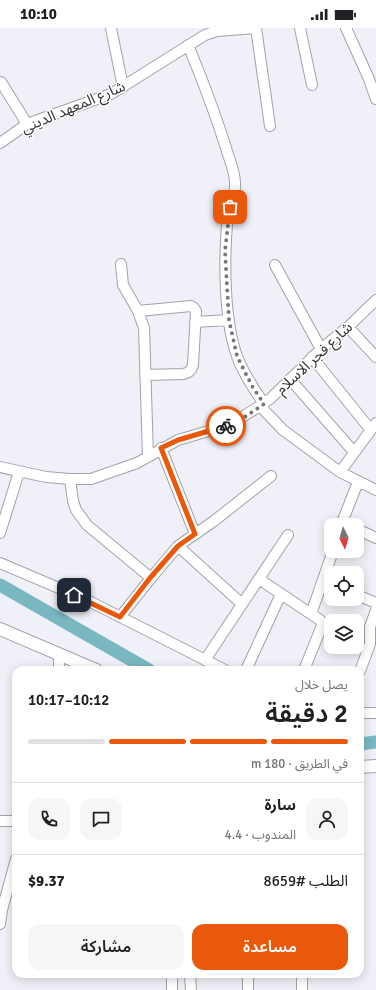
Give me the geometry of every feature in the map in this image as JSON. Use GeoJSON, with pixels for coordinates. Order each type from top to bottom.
{"type":"FeatureCollection","features":[{"type":"Feature","properties":{"kind":"street"},"geometry":{"type":"LineString","coordinates":[[111,28],[123,87]]}},
{"type":"Feature","properties":{"kind":"street"},"geometry":{"type":"LineString","coordinates":[[256,28],[270,126]]}},
{"type":"Feature","properties":{"kind":"street","name":"شارع المعهد الديني"},"geometry":{"type":"LineString","coordinates":[[0,143],[28,124],[111,94],[205,35],[217,30],[256,28]]}},
{"type":"Feature","properties":{"kind":"street"},"geometry":{"type":"LineString","coordinates":[[300,28],[312,85]]}},
{"type":"Feature","properties":{"kind":"street"},"geometry":{"type":"LineString","coordinates":[[346,28],[369,79],[376,99]]}},
{"type":"Feature","properties":{"kind":"street"},"geometry":{"type":"LineString","coordinates":[[188,45],[220,129],[235,182],[228,221],[225,251],[229,320],[237,356],[262,405],[287,433],[340,472],[376,490]]}},
{"type":"Feature","properties":{"kind":"street"},"geometry":{"type":"LineString","coordinates":[[1,82],[28,124]]}},
{"type":"Feature","properties":{"kind":"street"},"geometry":{"type":"LineString","coordinates":[[121,264],[123,285],[138,311],[144,328],[148,457]]}},
{"type":"Feature","properties":{"kind":"street"},"geometry":{"type":"LineString","coordinates":[[275,265],[321,349]]}},
{"type":"Feature","properties":{"kind":"street","name":"شارع فجر الاسلام"},"geometry":{"type":"LineString","coordinates":[[0,467],[46,477],[91,479],[137,463],[161,448],[178,440],[230,425],[262,405],[312,357],[348,327],[376,300]]}},
{"type":"Feature","properties":{"kind":"street"},"geometry":{"type":"LineString","coordinates":[[138,311],[191,306],[196,311],[193,365],[191,370],[188,373],[183,374],[145,375]]}},
{"type":"Feature","properties":{"kind":"street"},"geometry":{"type":"LineString","coordinates":[[196,322],[229,320]]}},
{"type":"Feature","properties":{"kind":"street"},"geometry":{"type":"LineString","coordinates":[[348,327],[376,357]]}},
{"type":"Feature","properties":{"kind":"street"},"geometry":{"type":"LineString","coordinates":[[312,357],[373,426],[340,472]]}},
{"type":"Feature","properties":{"kind":"street"},"geometry":{"type":"LineString","coordinates":[[290,379],[354,452]]}},
{"type":"Feature","properties":{"kind":"street"},"geometry":{"type":"LineString","coordinates":[[161,448],[195,534]]}},
{"type":"Feature","properties":{"kind":"street"},"geometry":{"type":"LineString","coordinates":[[0,533],[19,472]]}},
{"type":"Feature","properties":{"kind":"street"},"geometry":{"type":"LineString","coordinates":[[120,617],[150,578],[178,546],[226,512],[271,476]]}},
{"type":"Feature","properties":{"kind":"street"},"geometry":{"type":"LineString","coordinates":[[70,479],[72,501],[76,510],[87,525],[150,578]]}},
{"type":"Feature","properties":{"kind":"street"},"geometry":{"type":"LineString","coordinates":[[346,518],[358,482]]}},
{"type":"Feature","properties":{"kind":"street"},"geometry":{"type":"LineString","coordinates":[[364,532],[376,538]]}},
{"type":"Feature","properties":{"kind":"street"},"geometry":{"type":"LineString","coordinates":[[205,660],[288,535]]}},
{"type":"Feature","properties":{"kind":"street"},"geometry":{"type":"LineString","coordinates":[[178,546],[242,604]]}},
{"type":"Feature","properties":{"kind":"street"},"geometry":{"type":"LineString","coordinates":[[0,563],[87,600],[217,666]]}},
{"type":"Feature","properties":{"kind":"street"},"geometry":{"type":"LineString","coordinates":[[259,579],[320,620],[322,624],[306,666]]}},
{"type":"Feature","properties":{"kind":"street"},"geometry":{"type":"LineString","coordinates":[[311,614],[324,589]]}},
{"type":"Feature","properties":{"kind":"street"},"geometry":{"type":"LineString","coordinates":[[248,666],[281,594]]}},
{"type":"Feature","properties":{"kind":"street"},"geometry":{"type":"LineString","coordinates":[[364,599],[376,603]]}},
{"type":"Feature","properties":{"kind":"street"},"geometry":{"type":"LineString","coordinates":[[362,666],[370,644],[370,627],[376,610]]}},
{"type":"Feature","properties":{"kind":"street"},"geometry":{"type":"LineString","coordinates":[[0,630],[87,666]]}},
{"type":"Feature","properties":{"kind":"street"},"geometry":{"type":"LineString","coordinates":[[59,654],[59,666]]}},
{"type":"Feature","properties":{"kind":"street"},"geometry":{"type":"LineString","coordinates":[[364,713],[376,713]]}},
{"type":"Feature","properties":{"kind":"street"},"geometry":{"type":"LineString","coordinates":[[364,767],[376,766]]}},
{"type":"Feature","properties":{"kind":"street"},"geometry":{"type":"LineString","coordinates":[[0,821],[12,821]]}},
{"type":"Feature","properties":{"kind":"street"},"geometry":{"type":"LineString","coordinates":[[0,924],[2,910],[12,874]]}},
{"type":"Feature","properties":{"kind":"street"},"geometry":{"type":"LineString","coordinates":[[172,978],[172,990]]}},
{"type":"Feature","properties":{"kind":"street"},"geometry":{"type":"LineString","coordinates":[[190,978],[191,990]]}},
{"type":"Feature","properties":{"kind":"street"},"geometry":{"type":"LineString","coordinates":[[248,978],[248,990]]}},
{"type":"Feature","properties":{"kind":"street"},"geometry":{"type":"LineString","coordinates":[[302,978],[302,990]]}},
{"type":"Feature","properties":{"kind":"waterway"},"geometry":{"type":"LineString","coordinates":[[0,585],[142,666]]}},
{"type":"Feature","properties":{"kind":"waterway"},"geometry":{"type":"LineString","coordinates":[[364,744],[376,742]]}},
{"type":"Feature","properties":{"kind":"way so far"},"geometry":{"type":"LineString","coordinates":[[226,426],[243,418],[264,404],[252,386],[237,356],[229,320],[225,251],[230,207]]}},
{"type":"Feature","properties":{"kind":"route"},"geometry":{"type":"LineString","coordinates":[[74,595],[120,617],[150,578],[178,546],[195,534],[161,448],[194,434],[226,426]]}}]}
